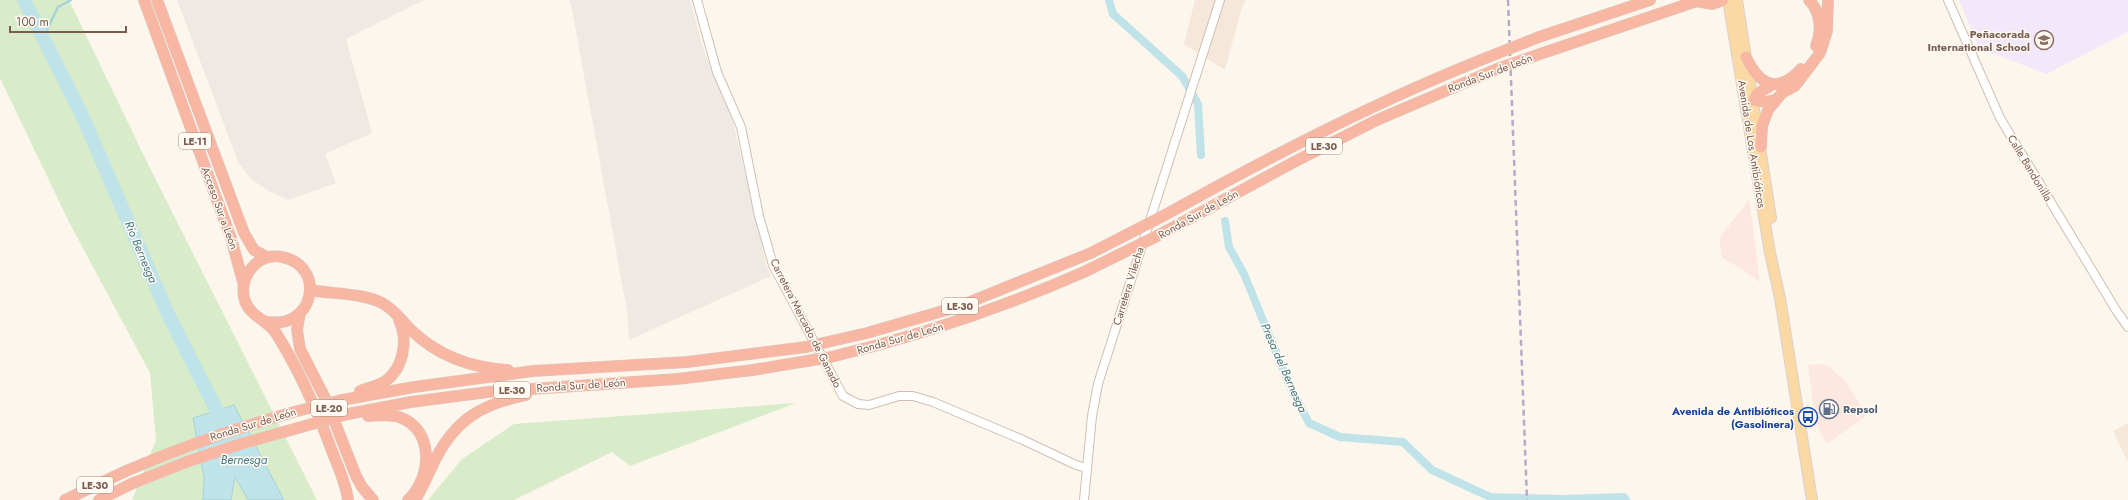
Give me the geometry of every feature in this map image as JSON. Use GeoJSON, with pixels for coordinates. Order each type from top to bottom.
{"type":"FeatureCollection","features":[{"type":"Feature","properties":{"kind":"highway","name":"Acceso Sur a León"},"geometry":{"type":"LineString","coordinates":[[144,0],[231,238],[244,282]]}},
{"type":"Feature","properties":{"kind":"highway","name":"Acceso Sur a León"},"geometry":{"type":"LineString","coordinates":[[158,0],[244,233],[254,250],[267,257]]}},
{"type":"Feature","properties":{"kind":"highway","name":"Ronda Sur de León"},"geometry":{"type":"LineString","coordinates":[[65,500],[126,471],[228,430],[302,409],[342,400],[414,387],[533,371],[687,362],[806,346],[867,333],[960,306],[1091,253],[1165,215],[1288,148],[1429,80],[1539,37],[1650,0]]}},
{"type":"Feature","properties":{"kind":"highway"},"geometry":{"type":"LineString","coordinates":[[1698,1],[1712,4],[1723,0]]}},
{"type":"Feature","properties":{"kind":"highway"},"geometry":{"type":"LineString","coordinates":[[1809,0],[1819,18],[1817,44],[1808,60],[1794,76],[1783,83],[1773,84],[1757,94],[1754,100],[1766,102],[1774,100],[1795,86],[1820,53],[1828,31],[1828,0]]}},
{"type":"Feature","properties":{"kind":"highway","name":"Ronda Sur de León"},"geometry":{"type":"LineString","coordinates":[[99,500],[131,484],[189,461],[244,443],[313,424],[411,402],[488,392],[677,379],[753,370],[831,357],[872,348],[965,320],[1025,298],[1084,272],[1158,236],[1294,162],[1377,120],[1497,69],[1698,1]]}},
{"type":"Feature","properties":{"kind":"highway"},"geometry":{"type":"LineString","coordinates":[[1746,57],[1752,72],[1761,79],[1773,84]]}},
{"type":"Feature","properties":{"kind":"highway"},"geometry":{"type":"LineString","coordinates":[[1761,147],[1762,126],[1768,110],[1774,100]]}},
{"type":"Feature","properties":{"kind":"highway"},"geometry":{"type":"LineString","coordinates":[[244,282],[252,267],[267,257],[281,256],[291,259],[300,265],[309,281],[310,290],[308,303]]}},
{"type":"Feature","properties":{"kind":"highway","name":"LE-11"},"geometry":{"type":"LineString","coordinates":[[244,282],[243,292],[247,305],[256,316],[264,321]]}},
{"type":"Feature","properties":{"kind":"highway"},"geometry":{"type":"LineString","coordinates":[[310,290],[373,300],[383,303],[395,312],[412,330],[438,352],[479,366],[533,371]]}},
{"type":"Feature","properties":{"kind":"highway"},"geometry":{"type":"LineString","coordinates":[[264,321],[283,323],[300,314],[308,303],[314,299],[334,294]]}},
{"type":"Feature","properties":{"kind":"highway"},"geometry":{"type":"LineString","coordinates":[[342,400],[351,394],[385,381],[395,370],[401,360],[403,332],[395,312]]}},
{"type":"Feature","properties":{"kind":"highway","name":"LE-20"},"geometry":{"type":"LineString","coordinates":[[300,314],[297,330],[300,349],[326,400],[356,476],[362,487],[373,500]]}},
{"type":"Feature","properties":{"kind":"highway","name":"LE-20"},"geometry":{"type":"LineString","coordinates":[[264,321],[274,330],[282,343],[312,400],[343,479],[348,500]]}},
{"type":"Feature","properties":{"kind":"highway"},"geometry":{"type":"LineString","coordinates":[[415,500],[442,447],[458,426],[486,406],[526,394],[637,387],[677,379]]}},
{"type":"Feature","properties":{"kind":"highway"},"geometry":{"type":"LineString","coordinates":[[348,417],[393,416],[406,420],[420,434],[426,447],[426,470],[419,486],[408,500]]}},
{"type":"Feature","properties":{"kind":"main road","name":"Avenida de Los Antibióticos"},"geometry":{"type":"LineString","coordinates":[[1728,0],[1758,180],[1778,287],[1812,500]]}},
{"type":"Feature","properties":{"kind":"main road","name":"Avenida de Los Antibióticos"},"geometry":{"type":"LineString","coordinates":[[1737,0],[1761,147],[1778,287]]}},
{"type":"Feature","properties":{"kind":"main road"},"geometry":{"type":"LineString","coordinates":[[1732,22],[1740,46],[1749,94],[1754,100],[1751,110],[1758,156],[1758,180]]}},
{"type":"Feature","properties":{"kind":"street","name":"Carretera Mercado de Ganado"},"geometry":{"type":"LineString","coordinates":[[696,0],[717,72],[741,127],[759,216],[773,265],[843,396],[858,404],[869,405],[899,396],[913,396],[933,402],[1024,440],[1076,465],[1087,468]]}},
{"type":"Feature","properties":{"kind":"street","name":"Carretera Vilecha"},"geometry":{"type":"LineString","coordinates":[[1084,500],[1092,416],[1098,384],[1187,99],[1220,0]]}},
{"type":"Feature","properties":{"kind":"street","name":"Calle Bandonilla"},"geometry":{"type":"LineString","coordinates":[[1948,0],[2000,118],[2116,310],[2128,327]]}},
{"type":"Feature","properties":{"kind":"shaded area"},"geometry":{"type":"Polygon","coordinates":[[[177,0],[424,0],[346,39],[372,133],[325,154],[336,183],[288,200],[267,190],[251,179],[239,164],[177,0]]]}},
{"type":"Feature","properties":{"kind":"shaded area"},"geometry":{"type":"Polygon","coordinates":[[[569,0],[690,0],[704,51],[733,122],[767,268],[771,276],[629,340],[627,311],[571,4],[569,0]]]}},
{"type":"Feature","properties":{"kind":"shaded area"},"geometry":{"type":"Polygon","coordinates":[[[1195,0],[1246,0],[1242,7],[1225,70],[1184,44],[1195,0]]]}},
{"type":"Feature","properties":{"kind":"shaded area","name":"Peñacorada International School"},"geometry":{"type":"Polygon","coordinates":[[[1959,0],[2128,0],[2128,32],[2046,74],[1979,48],[1959,0]]]}},
{"type":"Feature","properties":{"kind":"shaded area"},"geometry":{"type":"Polygon","coordinates":[[[1749,199],[1760,282],[1742,269],[1722,258],[1719,239],[1749,199]]]}},
{"type":"Feature","properties":{"kind":"shaded area"},"geometry":{"type":"Polygon","coordinates":[[[1819,364],[1828,366],[1845,381],[1867,415],[1827,444],[1816,424],[1808,365],[1819,364]]]}},
{"type":"Feature","properties":{"kind":"shaded area"},"geometry":{"type":"Polygon","coordinates":[[[2128,423],[2128,462],[2113,431],[2128,423]]]}},
{"type":"Feature","properties":{"kind":"green space"},"geometry":{"type":"Polygon","coordinates":[[[0,0],[69,0],[144,156],[317,500],[132,500],[156,440],[150,373],[69,222],[0,78],[0,0]]]}},
{"type":"Feature","properties":{"kind":"green space"},"geometry":{"type":"Polygon","coordinates":[[[796,403],[630,466],[612,452],[514,500],[428,500],[462,459],[514,424],[796,403]]]}},
{"type":"Feature","properties":{"kind":"water","name":"Bernesga"},"geometry":{"type":"Polygon","coordinates":[[[234,405],[284,500],[248,500],[235,477],[231,500],[203,500],[204,477],[193,418],[234,405]]]}},
{"type":"Feature","properties":{"kind":"waterway","name":"Río Bernesga"},"geometry":{"type":"LineString","coordinates":[[24,0],[82,115],[168,314],[225,427]]}},
{"type":"Feature","properties":{"kind":"waterway"},"geometry":{"type":"LineString","coordinates":[[43,38],[58,7],[71,0]]}},
{"type":"Feature","properties":{"kind":"waterway","name":"Presa del Bernesga"},"geometry":{"type":"LineString","coordinates":[[1109,0],[1113,14],[1182,76],[1198,104],[1201,155]]}},
{"type":"Feature","properties":{"kind":"waterway","name":"Presa del Bernesga"},"geometry":{"type":"LineString","coordinates":[[1225,221],[1229,247],[1244,274],[1290,386],[1309,423],[1340,437],[1403,442],[1432,470],[1490,497],[1562,499],[1624,497],[1626,500]]}},
{"type":"Feature","properties":{"kind":"railway"},"geometry":{"type":"LineString","coordinates":[[1508,0],[1527,500]]}},
{"type":"Feature","properties":{"kind":"place","name":"Peñacorada International School"},"geometry":{"type":"Point","coordinates":[2044,40]}},
{"type":"Feature","properties":{"kind":"place","name":"Repsol"},"geometry":{"type":"Point","coordinates":[1829,409]}},
{"type":"Feature","properties":{"kind":"place","name":"Avenida de Antibióticos (Gasolinera)"},"geometry":{"type":"Point","coordinates":[1808,417]}}]}
